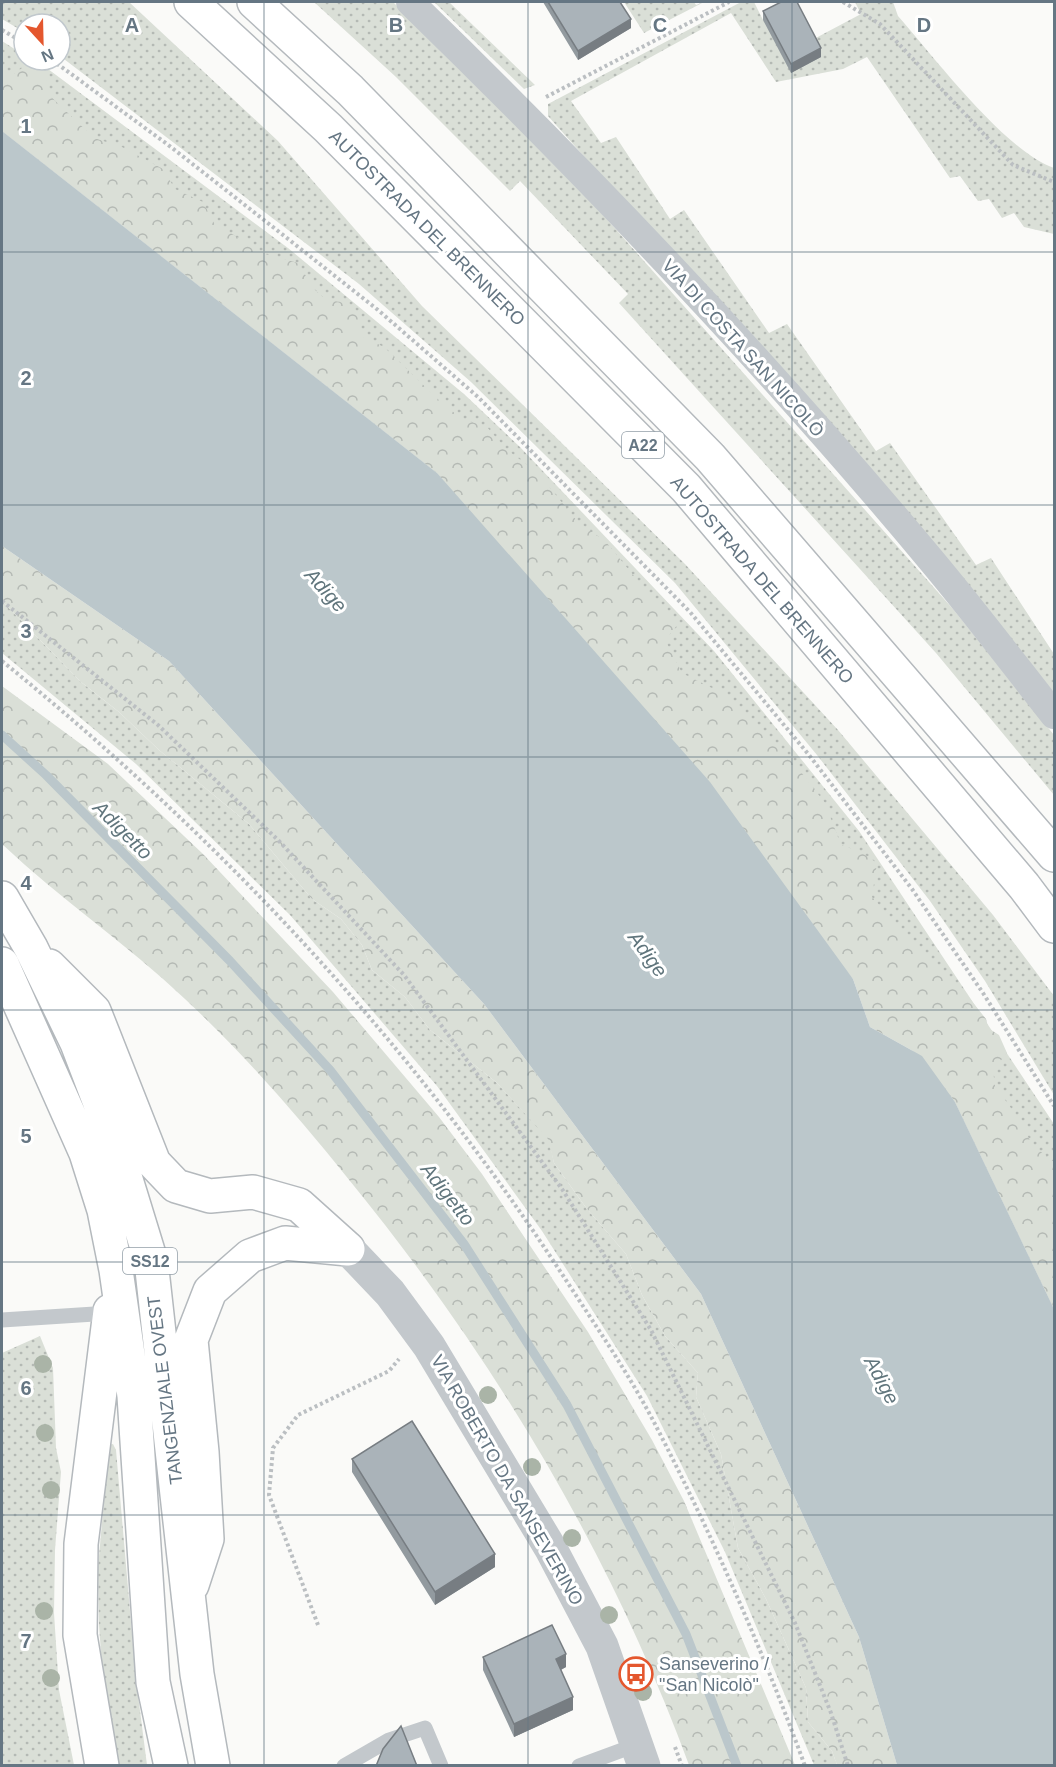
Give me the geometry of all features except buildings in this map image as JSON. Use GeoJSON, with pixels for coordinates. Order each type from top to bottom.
{"type":"FeatureCollection","features":[{"type":"Feature","properties":{"kind":"highway","name":"AUTOSTRADA DEL BRENNERO"},"geometry":{"type":"LineString","coordinates":[[191,2],[328,128],[686,488],[1016,876],[1054,926]]}},
{"type":"Feature","properties":{"kind":"highway","name":"A22"},"geometry":{"type":"LineString","coordinates":[[254,2],[350,90],[710,457],[1054,855]]}},
{"type":"Feature","properties":{"kind":"highway","name":"TANGENZIALE OVEST"},"geometry":{"type":"LineString","coordinates":[[2,898],[31,948],[77,1043],[114,1137],[150,1262],[197,1674],[213,1766]]}},
{"type":"Feature","properties":{"kind":"highway"},"geometry":{"type":"LineString","coordinates":[[31,948],[94,1011],[154,1163],[176,1186],[210,1196],[253,1192],[299,1206],[348,1249]]}},
{"type":"Feature","properties":{"kind":"highway","name":"TANGENZIALE OVEST"},"geometry":{"type":"LineString","coordinates":[[2,964],[86,1153],[104,1210],[116,1270],[134,1396],[153,1682],[171,1766]]}},
{"type":"Feature","properties":{"kind":"highway"},"geometry":{"type":"LineString","coordinates":[[189,1594],[207,1539],[202,1452],[191,1340],[210,1291],[250,1256],[285,1243],[348,1249]]}},
{"type":"Feature","properties":{"kind":"highway"},"geometry":{"type":"LineString","coordinates":[[102,1766],[80,1635],[81,1544],[116,1270]]}},
{"type":"Feature","properties":{"kind":"street","name":"VIA DI COSTA SAN NICOLÒ"},"geometry":{"type":"LineString","coordinates":[[410,2],[521,110],[742,344],[931,560],[1054,715]]}},
{"type":"Feature","properties":{"kind":"street","name":"VIA ROBERTO DA SANSEVERINO"},"geometry":{"type":"LineString","coordinates":[[348,1249],[390,1293],[420,1333],[551,1550],[602,1646],[640,1755]]}},
{"type":"Feature","properties":{"kind":"lane"},"geometry":{"type":"LineString","coordinates":[[2,1320],[110,1314]]}},
{"type":"Feature","properties":{"kind":"lane"},"geometry":{"type":"LineString","coordinates":[[344,1766],[389,1740],[425,1728],[441,1766]]}},
{"type":"Feature","properties":{"kind":"lane"},"geometry":{"type":"LineString","coordinates":[[579,1766],[640,1755]]}},
{"type":"Feature","properties":{"kind":"path"},"geometry":{"type":"LineString","coordinates":[[521,110],[729,2]]}},
{"type":"Feature","properties":{"kind":"path"},"geometry":{"type":"LineString","coordinates":[[843,2],[880,24],[1013,165],[1054,182]]}},
{"type":"Feature","properties":{"kind":"path"},"geometry":{"type":"LineString","coordinates":[[68,72],[167,144],[378,310],[478,397],[690,612],[809,755],[912,890],[983,993],[1054,1106]]}},
{"type":"Feature","properties":{"kind":"path"},"geometry":{"type":"LineString","coordinates":[[2,601],[158,725],[279,840],[404,975],[562,1189],[651,1330],[795,1623],[831,1713],[848,1766]]}},
{"type":"Feature","properties":{"kind":"path"},"geometry":{"type":"LineString","coordinates":[[2,661],[135,774],[299,936],[408,1060],[479,1154],[597,1328],[657,1427],[726,1572],[805,1766]]}},
{"type":"Feature","properties":{"kind":"path"},"geometry":{"type":"LineString","coordinates":[[318,1625],[269,1495],[273,1448],[298,1415],[389,1371],[420,1333]]}},
{"type":"Feature","properties":{"kind":"green space"},"geometry":{"type":"Polygon","coordinates":[[[2,2],[129,2],[278,141],[422,306],[685,564],[838,730],[993,915],[1054,996],[1054,1095],[985,981],[930,901],[817,755],[675,583],[471,382],[359,284],[72,65],[72,12],[12,12],[12,25],[2,19],[2,2]]]}},
{"type":"Feature","properties":{"kind":"green space"},"geometry":{"type":"Polygon","coordinates":[[[314,2],[393,2],[580,189],[953,609],[1054,735],[1054,795],[936,653],[619,303],[628,294],[520,181],[510,191],[396,77],[314,2]]]}},
{"type":"Feature","properties":{"kind":"green space"},"geometry":{"type":"Polygon","coordinates":[[[434,2],[449,2],[535,85],[524,89],[434,2]]]}},
{"type":"Feature","properties":{"kind":"green space"},"geometry":{"type":"Polygon","coordinates":[[[624,2],[694,2],[696,5],[704,2],[644,33],[624,2]]]}},
{"type":"Feature","properties":{"kind":"green space"},"geometry":{"type":"Polygon","coordinates":[[[741,2],[754,2],[763,20],[812,40],[861,14],[855,2],[893,2],[898,16],[993,124],[1035,159],[1054,168],[1054,234],[1024,227],[1014,213],[1002,218],[989,199],[978,201],[960,176],[950,178],[867,57],[843,69],[776,82],[731,13],[571,101],[601,143],[616,137],[670,219],[684,210],[769,333],[787,324],[876,451],[890,443],[976,565],[991,558],[1054,654],[1054,700],[853,458],[548,116],[548,104],[741,2]]]}},
{"type":"Feature","properties":{"kind":"green space"},"geometry":{"type":"Polygon","coordinates":[[[2,41],[12,47],[12,72],[52,72],[288,248],[464,394],[520,447],[714,651],[859,831],[1054,1124],[1054,1309],[955,1102],[437,473],[2,131],[2,41]]]}},
{"type":"Feature","properties":{"kind":"green space"},"geometry":{"type":"Polygon","coordinates":[[[2,69],[14,74],[41,72],[49,83],[47,93],[94,138],[122,147],[163,169],[175,189],[203,202],[214,223],[265,254],[298,263],[314,289],[325,299],[344,303],[361,320],[361,336],[384,347],[445,406],[463,419],[487,427],[506,449],[538,473],[577,521],[606,542],[648,593],[679,623],[665,640],[682,673],[726,695],[787,754],[825,803],[841,845],[861,852],[877,863],[872,897],[944,977],[963,990],[986,1019],[988,1028],[999,1035],[1007,1053],[993,1070],[995,1086],[1021,1122],[1032,1145],[1054,1162],[1054,1309],[955,1102],[922,1056],[870,1027],[853,979],[437,473],[2,131],[2,69]]]}},
{"type":"Feature","properties":{"kind":"green space"},"geometry":{"type":"Polygon","coordinates":[[[2,546],[169,661],[484,1004],[701,1294],[859,1637],[897,1765],[837,1765],[832,1751],[808,1722],[806,1688],[766,1599],[738,1548],[721,1454],[696,1397],[698,1373],[665,1336],[642,1295],[626,1254],[587,1209],[554,1163],[548,1139],[496,1082],[430,1030],[405,997],[372,970],[362,945],[341,919],[312,899],[249,824],[81,682],[2,601],[2,546]]]}},
{"type":"Feature","properties":{"kind":"green space"},"geometry":{"type":"Polygon","coordinates":[[[2,601],[81,682],[249,824],[312,899],[341,919],[362,945],[372,970],[405,997],[430,1030],[496,1082],[549,1139],[554,1163],[587,1209],[626,1254],[642,1295],[665,1336],[698,1373],[696,1397],[721,1454],[738,1548],[766,1599],[806,1688],[808,1722],[832,1751],[837,1765],[814,1765],[725,1552],[647,1396],[542,1231],[437,1086],[290,915],[136,764],[2,653],[2,601]]]}},
{"type":"Feature","properties":{"kind":"green space"},"geometry":{"type":"Polygon","coordinates":[[[2,686],[108,764],[203,854],[333,992],[439,1117],[482,1174],[588,1332],[652,1440],[684,1501],[795,1765],[689,1765],[658,1686],[623,1609],[544,1459],[500,1387],[402,1248],[311,1133],[229,1042],[163,979],[2,844],[2,686]]]}},
{"type":"Feature","properties":{"kind":"green space"},"geometry":{"type":"Polygon","coordinates":[[[40,1336],[53,1368],[56,1448],[61,1472],[55,1550],[54,1613],[59,1690],[74,1765],[2,1765],[2,1353],[40,1336]]]}},
{"type":"Feature","properties":{"kind":"green space"},"geometry":{"type":"Polygon","coordinates":[[[113,1444],[116,1450],[136,1680],[147,1765],[119,1765],[102,1667],[98,1567],[109,1445],[113,1444]]]}},
{"type":"Feature","properties":{"kind":"water","name":"Adige"},"geometry":{"type":"Polygon","coordinates":[[[2,131],[437,473],[710,782],[853,979],[870,1027],[922,1056],[955,1102],[1054,1309],[1054,1765],[897,1765],[859,1637],[701,1294],[484,1004],[169,661],[2,546],[2,131]]]}},
{"type":"Feature","properties":{"kind":"waterway","name":"Adigetto"},"geometry":{"type":"LineString","coordinates":[[2,735],[46,775],[230,961],[330,1070],[464,1244],[567,1405],[686,1634],[737,1766]]}},
{"type":"Feature","properties":{"kind":"place","name":"Sanseverino / \"San Nicolò\""},"geometry":{"type":"Point","coordinates":[636,1674]}}]}
